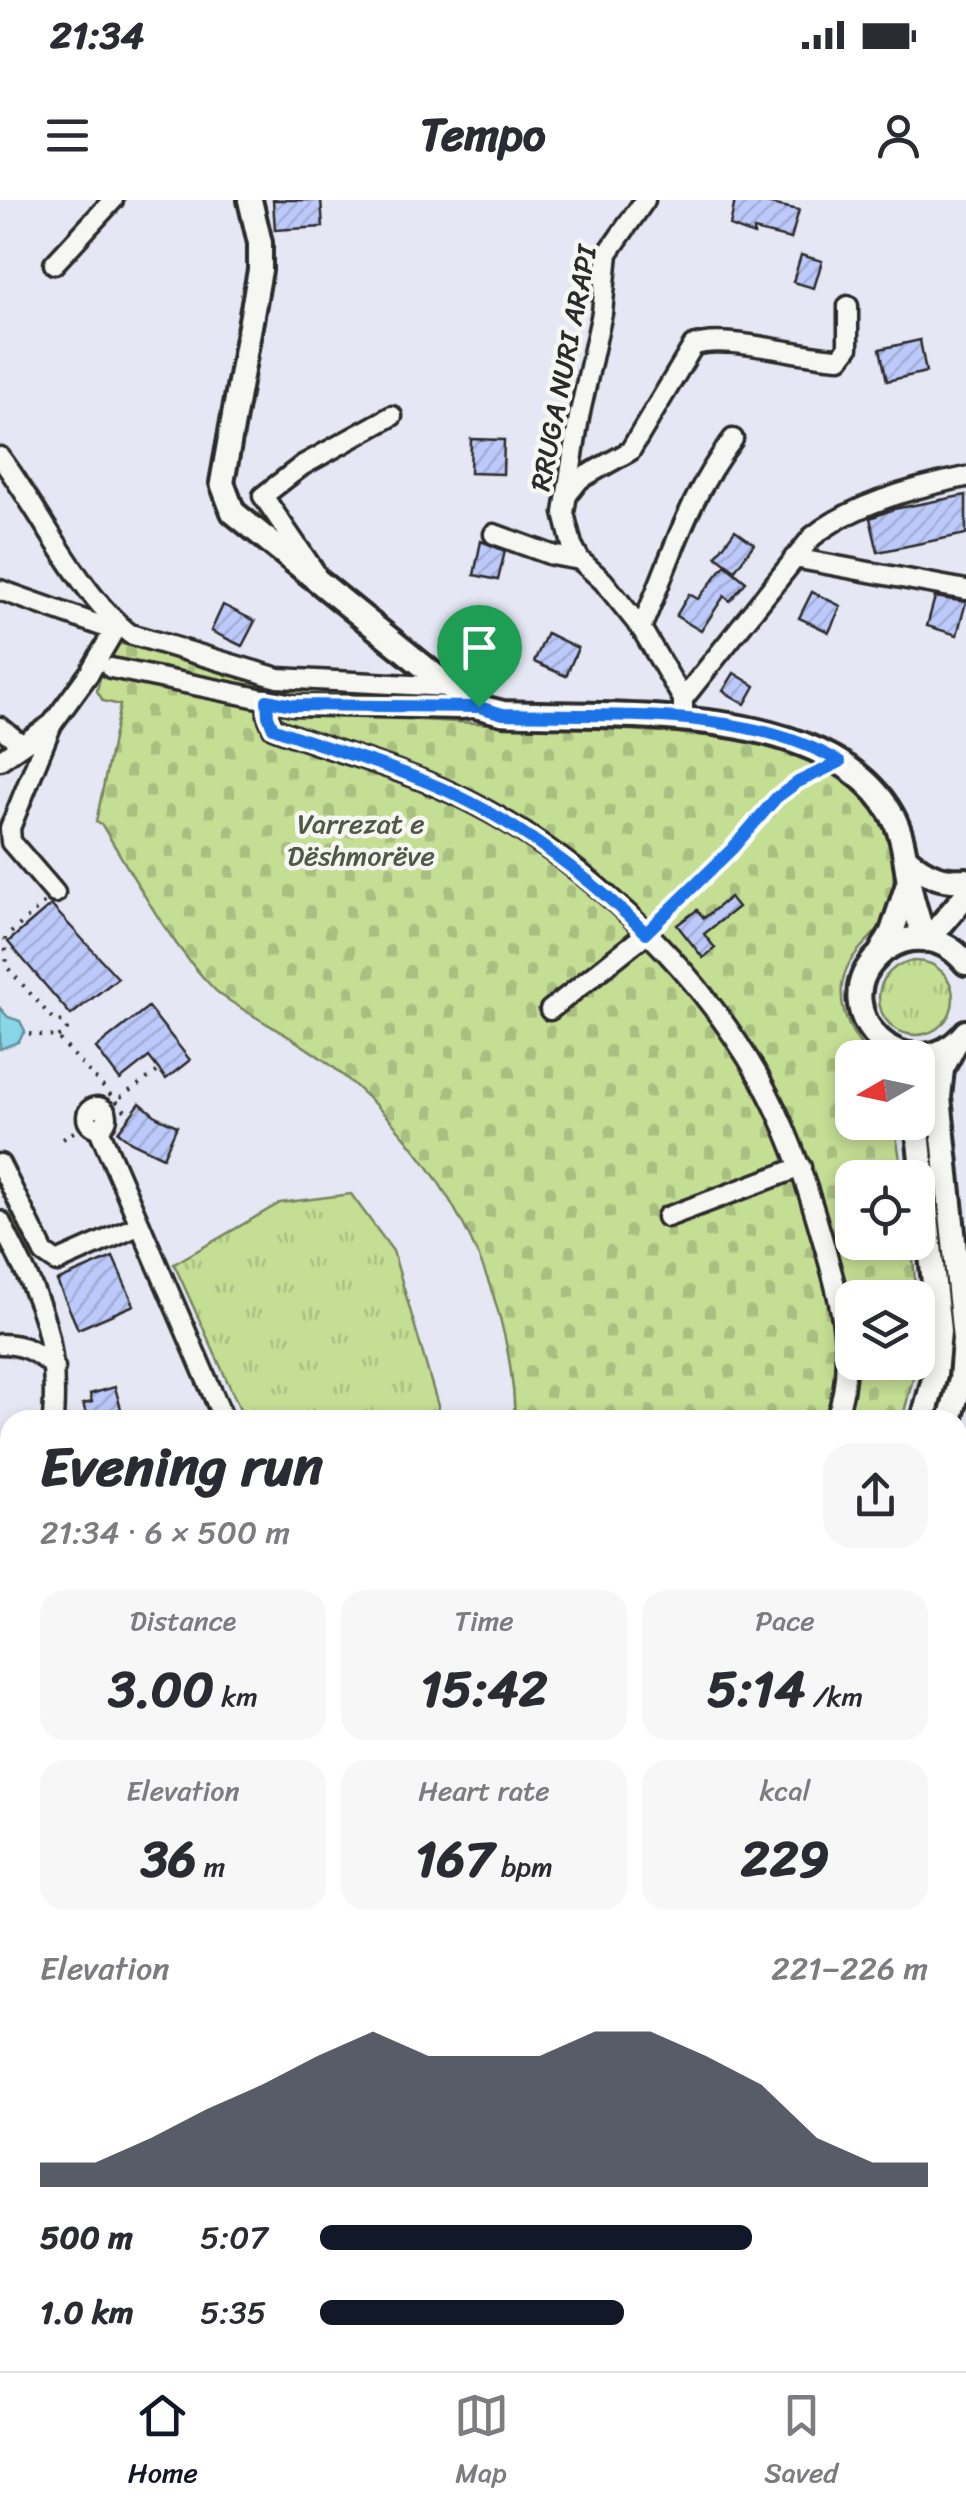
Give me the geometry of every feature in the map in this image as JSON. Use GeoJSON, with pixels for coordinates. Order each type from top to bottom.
{"type":"FeatureCollection","features":[{"type":"Feature","properties":{"kind":"main road"},"geometry":{"type":"LineString","coordinates":[[255,204],[260,243],[256,301],[222,482],[226,499],[243,522],[479,707],[503,714],[683,710],[800,743],[840,762],[882,800],[899,832],[926,939]]}},
{"type":"Feature","properties":{"kind":"main road"},"geometry":{"type":"LineString","coordinates":[[908,870],[950,881],[966,880]]}},
{"type":"Feature","properties":{"kind":"main road"},"geometry":{"type":"LineString","coordinates":[[880,1040],[871,1032],[861,1006],[864,978],[892,932],[908,870]]}},
{"type":"Feature","properties":{"kind":"main road"},"geometry":{"type":"LineString","coordinates":[[926,939],[966,895]]}},
{"type":"Feature","properties":{"kind":"main road"},"geometry":{"type":"LineString","coordinates":[[879,954],[904,941],[926,939],[965,959]]}},
{"type":"Feature","properties":{"kind":"main road"},"geometry":{"type":"LineString","coordinates":[[935,1053],[960,1038]]}},
{"type":"Feature","properties":{"kind":"main road"},"geometry":{"type":"LineString","coordinates":[[953,1410],[964,1377],[963,1310],[939,1097],[942,1070],[960,1038]]}},
{"type":"Feature","properties":{"kind":"main road"},"geometry":{"type":"LineString","coordinates":[[920,1140],[939,1332],[935,1374],[926,1410]]}},
{"type":"Feature","properties":{"kind":"street"},"geometry":{"type":"LineString","coordinates":[[54,264],[113,200]]}},
{"type":"Feature","properties":{"kind":"street","name":"RRUGA NURI ARAPI"},"geometry":{"type":"LineString","coordinates":[[645,200],[608,253],[597,345],[564,504],[566,527],[580,560],[603,581],[641,628],[683,710]]}},
{"type":"Feature","properties":{"kind":"street"},"geometry":{"type":"LineString","coordinates":[[568,494],[580,479],[630,451],[692,346],[704,341],[730,343],[840,358],[848,348],[848,306]]}},
{"type":"Feature","properties":{"kind":"street"},"geometry":{"type":"LineString","coordinates":[[324,585],[263,496],[303,465],[392,416]]}},
{"type":"Feature","properties":{"kind":"street"},"geometry":{"type":"LineString","coordinates":[[641,628],[671,546],[698,490],[733,439]]}},
{"type":"Feature","properties":{"kind":"street"},"geometry":{"type":"LineString","coordinates":[[0,457],[115,627]]}},
{"type":"Feature","properties":{"kind":"street"},"geometry":{"type":"LineString","coordinates":[[683,710],[794,558],[826,525],[899,493],[966,477]]}},
{"type":"Feature","properties":{"kind":"street"},"geometry":{"type":"LineString","coordinates":[[494,534],[552,555],[580,560]]}},
{"type":"Feature","properties":{"kind":"street"},"geometry":{"type":"LineString","coordinates":[[794,558],[966,590]]}},
{"type":"Feature","properties":{"kind":"street"},"geometry":{"type":"LineString","coordinates":[[0,590],[278,678],[449,687]]}},
{"type":"Feature","properties":{"kind":"street"},"geometry":{"type":"LineString","coordinates":[[56,893],[11,842],[10,828],[52,724],[90,672],[115,627]]}},
{"type":"Feature","properties":{"kind":"street"},"geometry":{"type":"LineString","coordinates":[[111,668],[292,705],[479,707]]}},
{"type":"Feature","properties":{"kind":"street"},"geometry":{"type":"LineString","coordinates":[[267,700],[273,728],[453,793],[497,818],[578,872],[669,955],[736,1040],[766,1091],[800,1167],[836,1294],[848,1361],[838,1410]]}},
{"type":"Feature","properties":{"kind":"street"},"geometry":{"type":"LineString","coordinates":[[0,760],[52,724]]}},
{"type":"Feature","properties":{"kind":"street"},"geometry":{"type":"LineString","coordinates":[[0,727],[20,744]]}},
{"type":"Feature","properties":{"kind":"street"},"geometry":{"type":"LineString","coordinates":[[550,1010],[646,933]]}},
{"type":"Feature","properties":{"kind":"street"},"geometry":{"type":"LineString","coordinates":[[102,1114],[140,1225],[220,1410]]}},
{"type":"Feature","properties":{"kind":"street"},"geometry":{"type":"LineString","coordinates":[[0,1164],[44,1252],[57,1262],[140,1225]]}},
{"type":"Feature","properties":{"kind":"street"},"geometry":{"type":"LineString","coordinates":[[666,1218],[800,1167]]}},
{"type":"Feature","properties":{"kind":"street"},"geometry":{"type":"LineString","coordinates":[[0,1222],[35,1290],[52,1336],[53,1410]]}},
{"type":"Feature","properties":{"kind":"street"},"geometry":{"type":"LineString","coordinates":[[0,1344],[36,1350],[55,1368]]}},
{"type":"Feature","properties":{"kind":"path"},"geometry":{"type":"LineString","coordinates":[[646,933],[732,849],[776,798],[798,782],[840,762]]}},
{"type":"Feature","properties":{"kind":"path"},"geometry":{"type":"LineString","coordinates":[[30,1034],[57,1038],[67,1030],[62,1022],[51,1018],[7,968],[5,938],[56,893]]}},
{"type":"Feature","properties":{"kind":"path"},"geometry":{"type":"LineString","coordinates":[[57,1038],[102,1114]]}},
{"type":"Feature","properties":{"kind":"path"},"geometry":{"type":"LineString","coordinates":[[63,1139],[160,1070]]}},
{"type":"Feature","properties":{"kind":"path"},"geometry":{"type":"LineString","coordinates":[[102,1114],[130,1116]]}},
{"type":"Feature","properties":{"kind":"green space","name":"Varrezat e Dëshmorëve"},"geometry":{"type":"Polygon","coordinates":[[[113,642],[197,661],[284,689],[420,696],[420,720],[660,732],[752,743],[795,755],[833,773],[865,799],[886,834],[894,874],[886,915],[844,975],[844,1013],[857,1040],[835,1040],[835,1140],[897,1140],[900,1160],[835,1160],[835,1260],[913,1260],[915,1280],[835,1280],[835,1380],[913,1380],[905,1410],[514,1410],[500,1319],[484,1270],[437,1180],[372,1101],[333,1067],[213,988],[167,931],[102,825],[96,822],[120,705],[103,701],[97,691],[106,651],[113,642]]]}},
{"type":"Feature","properties":{"kind":"green space"},"geometry":{"type":"Polygon","coordinates":[[[916,961],[942,972],[953,998],[942,1024],[916,1035],[890,1024],[879,998],[890,972],[916,961]]]}},
{"type":"Feature","properties":{"kind":"green space"},"geometry":{"type":"Polygon","coordinates":[[[351,1194],[393,1251],[438,1410],[240,1410],[174,1264],[280,1203],[351,1194]]]}},
{"type":"Feature","properties":{"kind":"water"},"geometry":{"type":"Polygon","coordinates":[[[0,1008],[8,1017],[20,1021],[25,1031],[18,1042],[0,1049],[0,1008]]]}},
{"type":"Feature","properties":{"kind":"building"},"geometry":{"type":"Polygon","coordinates":[[[273,200],[321,200],[323,227],[275,230],[273,200]]]}},
{"type":"Feature","properties":{"kind":"building"},"geometry":{"type":"Polygon","coordinates":[[[735,200],[799,210],[791,239],[754,230],[754,235],[730,226],[735,200]]]}},
{"type":"Feature","properties":{"kind":"building"},"geometry":{"type":"Polygon","coordinates":[[[801,255],[822,261],[814,288],[793,282],[801,255]]]}},
{"type":"Feature","properties":{"kind":"building"},"geometry":{"type":"Polygon","coordinates":[[[920,340],[926,372],[887,381],[880,349],[920,340]]]}},
{"type":"Feature","properties":{"kind":"building"},"geometry":{"type":"Polygon","coordinates":[[[471,439],[504,440],[503,474],[470,473],[471,439]]]}},
{"type":"Feature","properties":{"kind":"building"},"geometry":{"type":"Polygon","coordinates":[[[966,495],[966,534],[878,552],[870,518],[894,509],[966,495]]]}},
{"type":"Feature","properties":{"kind":"building"},"geometry":{"type":"Polygon","coordinates":[[[735,530],[754,544],[735,570],[716,556],[735,530]]]}},
{"type":"Feature","properties":{"kind":"building"},"geometry":{"type":"Polygon","coordinates":[[[481,541],[505,551],[498,580],[474,575],[481,541]]]}},
{"type":"Feature","properties":{"kind":"building"},"geometry":{"type":"Polygon","coordinates":[[[725,565],[746,582],[730,601],[724,596],[701,631],[676,616],[689,594],[698,599],[725,565]]]}},
{"type":"Feature","properties":{"kind":"building"},"geometry":{"type":"Polygon","coordinates":[[[812,592],[841,606],[829,632],[799,618],[812,592]]]}},
{"type":"Feature","properties":{"kind":"building"},"geometry":{"type":"Polygon","coordinates":[[[935,597],[966,602],[957,635],[927,626],[935,597]]]}},
{"type":"Feature","properties":{"kind":"building"},"geometry":{"type":"Polygon","coordinates":[[[223,605],[255,621],[242,646],[211,631],[223,605]]]}},
{"type":"Feature","properties":{"kind":"building"},"geometry":{"type":"Polygon","coordinates":[[[547,633],[578,648],[566,676],[534,662],[547,633]]]}},
{"type":"Feature","properties":{"kind":"building"},"geometry":{"type":"Polygon","coordinates":[[[734,673],[755,686],[745,704],[723,691],[734,673]]]}},
{"type":"Feature","properties":{"kind":"building"},"geometry":{"type":"Polygon","coordinates":[[[730,897],[738,907],[704,934],[715,948],[703,958],[677,925],[697,910],[704,918],[730,897]]]}},
{"type":"Feature","properties":{"kind":"building"},"geometry":{"type":"Polygon","coordinates":[[[51,905],[118,978],[71,1015],[8,942],[51,905]]]}},
{"type":"Feature","properties":{"kind":"building"},"geometry":{"type":"Polygon","coordinates":[[[148,1007],[190,1060],[166,1079],[149,1057],[120,1080],[96,1048],[148,1007]]]}},
{"type":"Feature","properties":{"kind":"building"},"geometry":{"type":"Polygon","coordinates":[[[140,1103],[177,1126],[163,1157],[118,1132],[140,1103]]]}},
{"type":"Feature","properties":{"kind":"building"},"geometry":{"type":"Polygon","coordinates":[[[113,1257],[134,1305],[78,1329],[57,1281],[113,1257]]]}},
{"type":"Feature","properties":{"kind":"building"},"geometry":{"type":"Polygon","coordinates":[[[115,1387],[121,1410],[85,1410],[83,1404],[92,1402],[90,1394],[115,1387]]]}},
{"type":"Feature","properties":{"kind":"route"},"geometry":{"type":"LineString","coordinates":[[267,700],[292,705],[479,707],[503,714],[716,723],[800,743],[840,762],[798,782],[776,798],[732,849],[646,933],[578,872],[497,818],[453,793],[273,728],[266,706],[267,700]]}}]}
